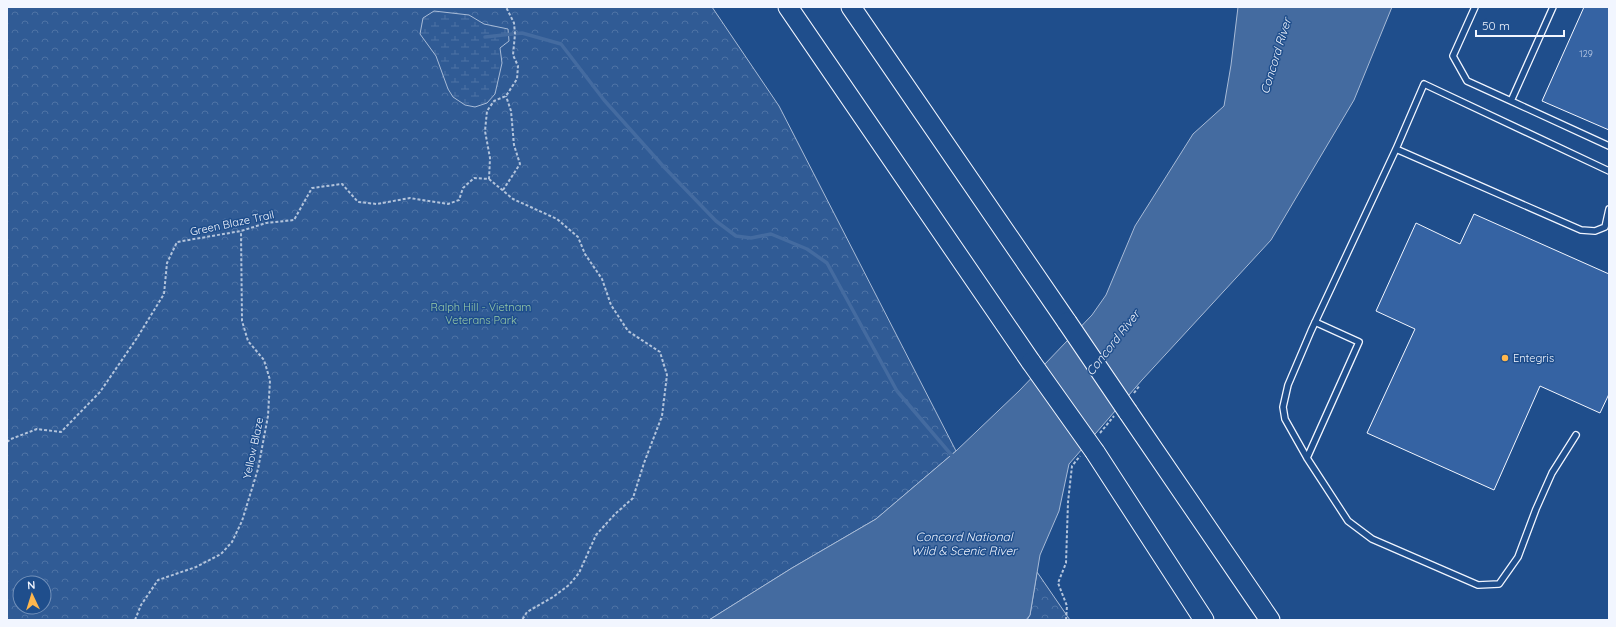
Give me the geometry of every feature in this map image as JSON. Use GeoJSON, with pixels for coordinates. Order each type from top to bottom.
{"type":"FeatureCollection","features":[{"type":"Feature","properties":{"kind":"highway"},"geometry":{"type":"LineString","coordinates":[[788,7],[1091,448],[1204,620]]}},
{"type":"Feature","properties":{"kind":"highway"},"geometry":{"type":"LineString","coordinates":[[851,7],[1270,620]]}},
{"type":"Feature","properties":{"kind":"lane"},"geometry":{"type":"LineString","coordinates":[[1475,7],[1453,56],[1467,81],[1609,146]]}},
{"type":"Feature","properties":{"kind":"lane"},"geometry":{"type":"LineString","coordinates":[[1511,101],[1553,7]]}},
{"type":"Feature","properties":{"kind":"lane"},"geometry":{"type":"LineString","coordinates":[[1576,435],[1552,473],[1536,509],[1518,557],[1499,584],[1478,585],[1372,538],[1348,521],[1307,458],[1285,419],[1283,406],[1288,385],[1396,149],[1424,84],[1609,171]]}},
{"type":"Feature","properties":{"kind":"lane"},"geometry":{"type":"LineString","coordinates":[[1396,149],[1581,230],[1595,231],[1605,227],[1609,209]]}},
{"type":"Feature","properties":{"kind":"lane"},"geometry":{"type":"LineString","coordinates":[[1307,458],[1359,342],[1316,322]]}},
{"type":"Feature","properties":{"kind":"path"},"geometry":{"type":"LineString","coordinates":[[506,7],[514,23],[515,34],[513,55],[518,66],[517,79],[506,96],[494,101],[487,111],[485,131],[490,158],[489,179],[513,199],[556,219],[578,237],[585,254],[602,279],[611,305],[628,331],[660,352],[667,374],[662,416],[644,463],[633,498],[615,514],[596,535],[579,572],[569,585],[553,597],[527,612],[522,620]]}},
{"type":"Feature","properties":{"kind":"path"},"geometry":{"type":"LineString","coordinates":[[503,190],[520,164],[514,145],[511,111],[506,96]]}},
{"type":"Feature","properties":{"kind":"path","name":"Green Blaze Trail"},"geometry":{"type":"LineString","coordinates":[[7,442],[37,429],[61,432],[100,392],[137,338],[164,294],[167,263],[177,242],[241,231],[266,223],[294,220],[312,188],[342,184],[358,202],[377,204],[410,198],[448,204],[459,200],[463,188],[474,178],[489,179]]}},
{"type":"Feature","properties":{"kind":"path","name":"Yellow Blaze"},"geometry":{"type":"LineString","coordinates":[[135,620],[141,605],[158,580],[196,567],[221,554],[232,542],[242,521],[258,469],[268,416],[270,380],[264,360],[248,341],[242,321],[241,231]]}},
{"type":"Feature","properties":{"kind":"path"},"geometry":{"type":"LineString","coordinates":[[1066,620],[1067,606],[1058,583],[1066,563],[1068,502],[1072,466],[1091,448],[1125,408],[1140,385]]}},
{"type":"Feature","properties":{"kind":"green space","name":"Ralph Hill - Vietnam Veterans Park"},"geometry":{"type":"Polygon","coordinates":[[[7,7],[712,7],[779,106],[956,451],[876,519],[792,568],[709,620],[7,620],[7,7]]]}},
{"type":"Feature","properties":{"kind":"green space"},"geometry":{"type":"Polygon","coordinates":[[[434,11],[469,15],[484,24],[508,29],[509,41],[500,48],[502,63],[495,94],[487,103],[475,107],[465,105],[453,97],[448,89],[436,56],[420,34],[423,18],[434,11]]]}},
{"type":"Feature","properties":{"kind":"green space"},"geometry":{"type":"Polygon","coordinates":[[[1037,572],[1070,620],[1027,620],[1030,615],[1037,572]]]}},
{"type":"Feature","properties":{"kind":"water"},"geometry":{"type":"Polygon","coordinates":[[[1238,7],[1392,7],[1354,100],[1271,240],[1142,380],[1069,464],[1059,511],[1040,555],[1030,615],[1026,620],[709,620],[792,568],[876,519],[956,451],[1019,391],[1092,315],[1106,295],[1135,226],[1193,134],[1224,106],[1238,7]]]}},
{"type":"Feature","properties":{"kind":"building"},"geometry":{"type":"Polygon","coordinates":[[[1584,7],[1609,7],[1609,130],[1542,101],[1584,7]]]}},
{"type":"Feature","properties":{"kind":"building","name":"Entegris"},"geometry":{"type":"Polygon","coordinates":[[[1474,214],[1609,274],[1609,394],[1600,413],[1540,386],[1494,490],[1367,433],[1415,329],[1376,311],[1416,223],[1460,244],[1474,214]]]}},
{"type":"Feature","properties":{"kind":"waterway"},"geometry":{"type":"LineString","coordinates":[[485,37],[522,33],[561,44],[604,100],[663,166],[716,221],[736,236],[751,238],[771,234],[807,249],[827,263],[897,391],[954,458]]}},
{"type":"Feature","properties":{"kind":"place","name":"Entegris"},"geometry":{"type":"Point","coordinates":[1505,358]}},
{"type":"Feature","properties":{"kind":"water label","name":"Concord River"},"geometry":{"type":"Point","coordinates":[1276,56]}},
{"type":"Feature","properties":{"kind":"water label","name":"Concord River"},"geometry":{"type":"Point","coordinates":[1113,343]}},
{"type":"Feature","properties":{"kind":"water label","name":"Concord National Wild & Scenic River"},"geometry":{"type":"Point","coordinates":[964,544]}}]}
